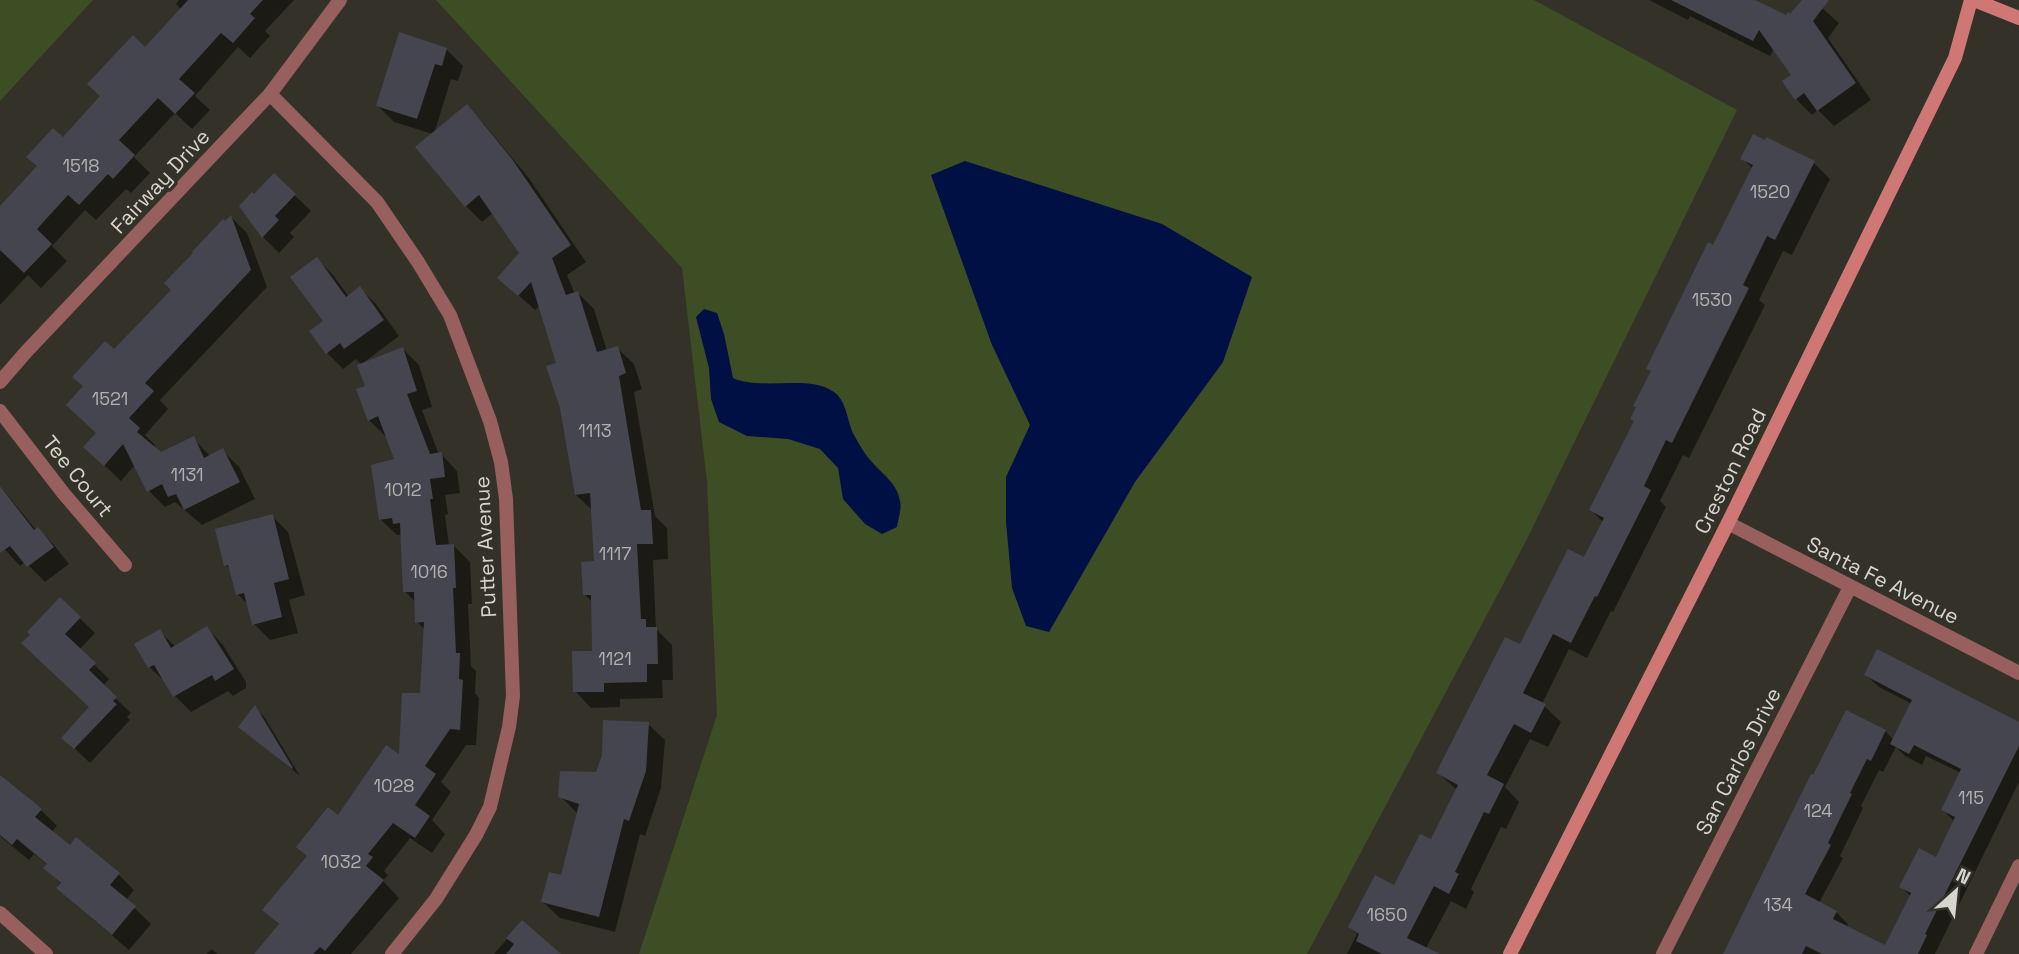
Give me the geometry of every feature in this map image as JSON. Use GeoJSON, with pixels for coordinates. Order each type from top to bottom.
{"type":"FeatureCollection","features":[{"type":"Feature","properties":{"kind":"main road"},"geometry":{"type":"LineString","coordinates":[[1972,0],[2019,18]]}},
{"type":"Feature","properties":{"kind":"main road","name":"Creston Road"},"geometry":{"type":"LineString","coordinates":[[1510,954],[1728,523],[1955,58],[1972,0]]}},
{"type":"Feature","properties":{"kind":"street","name":"Fairway Drive"},"geometry":{"type":"LineString","coordinates":[[0,382],[270,94],[340,0]]}},
{"type":"Feature","properties":{"kind":"street","name":"Putter Avenue"},"geometry":{"type":"LineString","coordinates":[[270,94],[377,202],[450,315],[490,421],[506,499],[512,683],[509,727],[490,807],[436,899],[392,954]]}},
{"type":"Feature","properties":{"kind":"street","name":"Tee Court"},"geometry":{"type":"LineString","coordinates":[[0,411],[64,494],[125,565]]}},
{"type":"Feature","properties":{"kind":"street","name":"Santa Fe Avenue"},"geometry":{"type":"LineString","coordinates":[[1728,523],[2019,673]]}},
{"type":"Feature","properties":{"kind":"street","name":"San Carlos Drive"},"geometry":{"type":"LineString","coordinates":[[1663,954],[1850,587]]}},
{"type":"Feature","properties":{"kind":"street"},"geometry":{"type":"LineString","coordinates":[[1976,954],[2019,866]]}},
{"type":"Feature","properties":{"kind":"street"},"geometry":{"type":"LineString","coordinates":[[0,913],[46,954]]}},
{"type":"Feature","properties":{"kind":"green space"},"geometry":{"type":"Polygon","coordinates":[[[0,0],[93,0],[0,101],[0,0]]]}},
{"type":"Feature","properties":{"kind":"green space"},"geometry":{"type":"Polygon","coordinates":[[[436,0],[1534,0],[1737,110],[1526,541],[1307,954],[639,954],[717,715],[707,482],[682,268],[436,0]]]}},
{"type":"Feature","properties":{"kind":"shaded area"},"geometry":{"type":"Polygon","coordinates":[[[965,161],[1162,224],[1252,277],[1223,362],[1135,482],[1049,632],[1026,626],[1012,588],[1006,522],[1006,477],[1030,425],[992,345],[931,175],[965,161]]]}},
{"type":"Feature","properties":{"kind":"shaded area"},"geometry":{"type":"Polygon","coordinates":[[[704,309],[717,313],[733,378],[758,383],[812,384],[824,387],[838,396],[862,449],[896,489],[900,504],[897,527],[882,534],[865,524],[843,499],[838,468],[820,449],[788,439],[747,436],[719,422],[711,399],[709,368],[696,317],[704,309]]]}},
{"type":"Feature","properties":{"kind":"building"},"geometry":{"type":"Polygon","coordinates":[[[188,0],[263,0],[250,14],[255,18],[233,43],[221,33],[179,79],[195,93],[175,114],[158,98],[119,140],[135,155],[113,179],[108,174],[79,205],[68,195],[37,229],[52,244],[24,273],[0,250],[0,206],[37,166],[26,157],[53,128],[63,137],[100,96],[87,84],[133,35],[145,47],[188,0]]]}},
{"type":"Feature","properties":{"kind":"building"},"geometry":{"type":"Polygon","coordinates":[[[1671,0],[1755,0],[1786,15],[1802,0],[1829,0],[1813,21],[1856,83],[1817,111],[1804,93],[1795,100],[1782,81],[1791,75],[1759,30],[1753,41],[1671,0]]]}},
{"type":"Feature","properties":{"kind":"building"},"geometry":{"type":"Polygon","coordinates":[[[399,32],[447,48],[442,66],[435,64],[417,119],[376,106],[399,32]]]}},
{"type":"Feature","properties":{"kind":"building"},"geometry":{"type":"Polygon","coordinates":[[[467,104],[512,159],[571,245],[552,258],[566,295],[578,291],[597,352],[618,346],[626,373],[619,376],[641,510],[651,510],[653,544],[637,544],[641,619],[646,619],[646,627],[657,627],[658,664],[647,664],[647,682],[604,683],[604,692],[573,692],[572,651],[592,651],[591,595],[583,595],[581,562],[594,561],[590,493],[575,495],[560,408],[546,366],[556,363],[531,282],[518,296],[497,278],[519,253],[479,195],[465,207],[415,147],[467,104]]]}},
{"type":"Feature","properties":{"kind":"building"},"geometry":{"type":"Polygon","coordinates":[[[1753,134],[1765,140],[1766,137],[1815,161],[1775,240],[1767,236],[1743,285],[1749,288],[1672,443],[1666,440],[1644,486],[1651,490],[1597,597],[1595,596],[1571,643],[1553,634],[1523,693],[1546,704],[1531,733],[1514,724],[1487,775],[1504,784],[1489,814],[1484,812],[1455,872],[1459,874],[1449,894],[1434,886],[1407,938],[1440,954],[1382,954],[1356,941],[1359,934],[1348,927],[1375,875],[1394,885],[1420,834],[1431,839],[1458,785],[1436,773],[1505,637],[1520,644],[1568,549],[1584,557],[1604,518],[1589,510],[1634,421],[1630,419],[1636,407],[1633,406],[1651,371],[1646,369],[1708,242],[1713,245],[1753,165],[1740,159],[1753,134]]]}},
{"type":"Feature","properties":{"kind":"building"},"geometry":{"type":"Polygon","coordinates":[[[274,173],[296,194],[275,216],[279,220],[262,238],[239,206],[274,173]]]}},
{"type":"Feature","properties":{"kind":"building"},"geometry":{"type":"Polygon","coordinates":[[[231,215],[251,270],[145,383],[154,391],[129,418],[140,428],[137,432],[161,452],[194,436],[204,458],[223,448],[240,482],[184,510],[176,494],[168,497],[162,484],[147,492],[123,444],[104,466],[83,447],[96,433],[66,405],[83,386],[72,377],[105,341],[114,349],[171,290],[164,283],[223,219],[225,221],[231,215]]]}},
{"type":"Feature","properties":{"kind":"building"},"geometry":{"type":"Polygon","coordinates":[[[317,257],[346,297],[360,286],[384,320],[344,349],[340,343],[326,354],[309,331],[323,321],[290,277],[317,257]]]}},
{"type":"Feature","properties":{"kind":"building"},"geometry":{"type":"Polygon","coordinates":[[[403,347],[417,391],[407,394],[430,454],[442,452],[445,477],[430,479],[433,499],[430,499],[436,545],[454,544],[456,653],[460,653],[459,679],[463,680],[460,730],[450,729],[425,766],[436,774],[415,805],[430,816],[415,838],[393,823],[368,854],[373,857],[366,866],[384,880],[325,951],[320,947],[313,954],[254,954],[279,924],[262,910],[307,856],[296,847],[328,807],[338,815],[386,745],[399,754],[402,693],[420,693],[424,622],[415,623],[414,592],[403,592],[400,523],[393,524],[392,518],[379,520],[371,465],[394,459],[378,416],[368,421],[356,389],[365,386],[357,365],[403,347]]]}},
{"type":"Feature","properties":{"kind":"building"},"geometry":{"type":"Polygon","coordinates":[[[0,486],[34,530],[38,527],[54,547],[27,567],[10,546],[0,553],[0,486]]]}},
{"type":"Feature","properties":{"kind":"building"},"geometry":{"type":"Polygon","coordinates":[[[273,514],[289,579],[274,583],[282,617],[252,625],[244,593],[236,595],[228,565],[224,566],[215,529],[273,514]]]}},
{"type":"Feature","properties":{"kind":"building"},"geometry":{"type":"Polygon","coordinates":[[[60,597],[81,617],[65,634],[96,663],[89,670],[117,697],[113,701],[117,704],[74,749],[61,738],[89,707],[21,643],[30,635],[27,632],[60,597]]]}},
{"type":"Feature","properties":{"kind":"building"},"geometry":{"type":"Polygon","coordinates":[[[207,626],[234,669],[215,681],[212,675],[173,697],[154,665],[148,668],[134,644],[160,629],[171,648],[207,626]]]}},
{"type":"Feature","properties":{"kind":"building"},"geometry":{"type":"Polygon","coordinates":[[[1877,649],[2019,722],[2019,746],[1925,934],[1927,935],[1918,954],[1822,954],[1806,946],[1802,954],[1723,954],[1811,774],[1813,775],[1846,710],[1886,730],[1871,761],[1867,759],[1850,793],[1852,794],[1828,843],[1831,845],[1805,894],[1837,911],[1833,919],[1885,945],[1911,893],[1899,887],[1919,848],[1936,857],[1955,817],[1941,810],[1961,769],[1914,745],[1909,754],[1890,744],[1912,700],[1864,675],[1877,649]]]}},
{"type":"Feature","properties":{"kind":"building"},"geometry":{"type":"Polygon","coordinates":[[[255,705],[293,768],[292,769],[238,727],[255,705]]]}},
{"type":"Feature","properties":{"kind":"building"},"geometry":{"type":"Polygon","coordinates":[[[603,720],[649,722],[646,771],[629,821],[624,819],[599,917],[541,902],[549,872],[561,875],[579,804],[558,797],[560,771],[596,772],[602,755],[603,720]]]}},
{"type":"Feature","properties":{"kind":"building"},"geometry":{"type":"Polygon","coordinates":[[[0,775],[42,809],[35,817],[70,845],[76,837],[120,873],[110,885],[136,906],[112,935],[56,888],[61,883],[43,868],[47,864],[17,839],[12,845],[0,835],[0,775]]]}},
{"type":"Feature","properties":{"kind":"building"},"geometry":{"type":"Polygon","coordinates":[[[522,920],[561,954],[506,954],[514,944],[506,938],[522,920]]]}}]}
